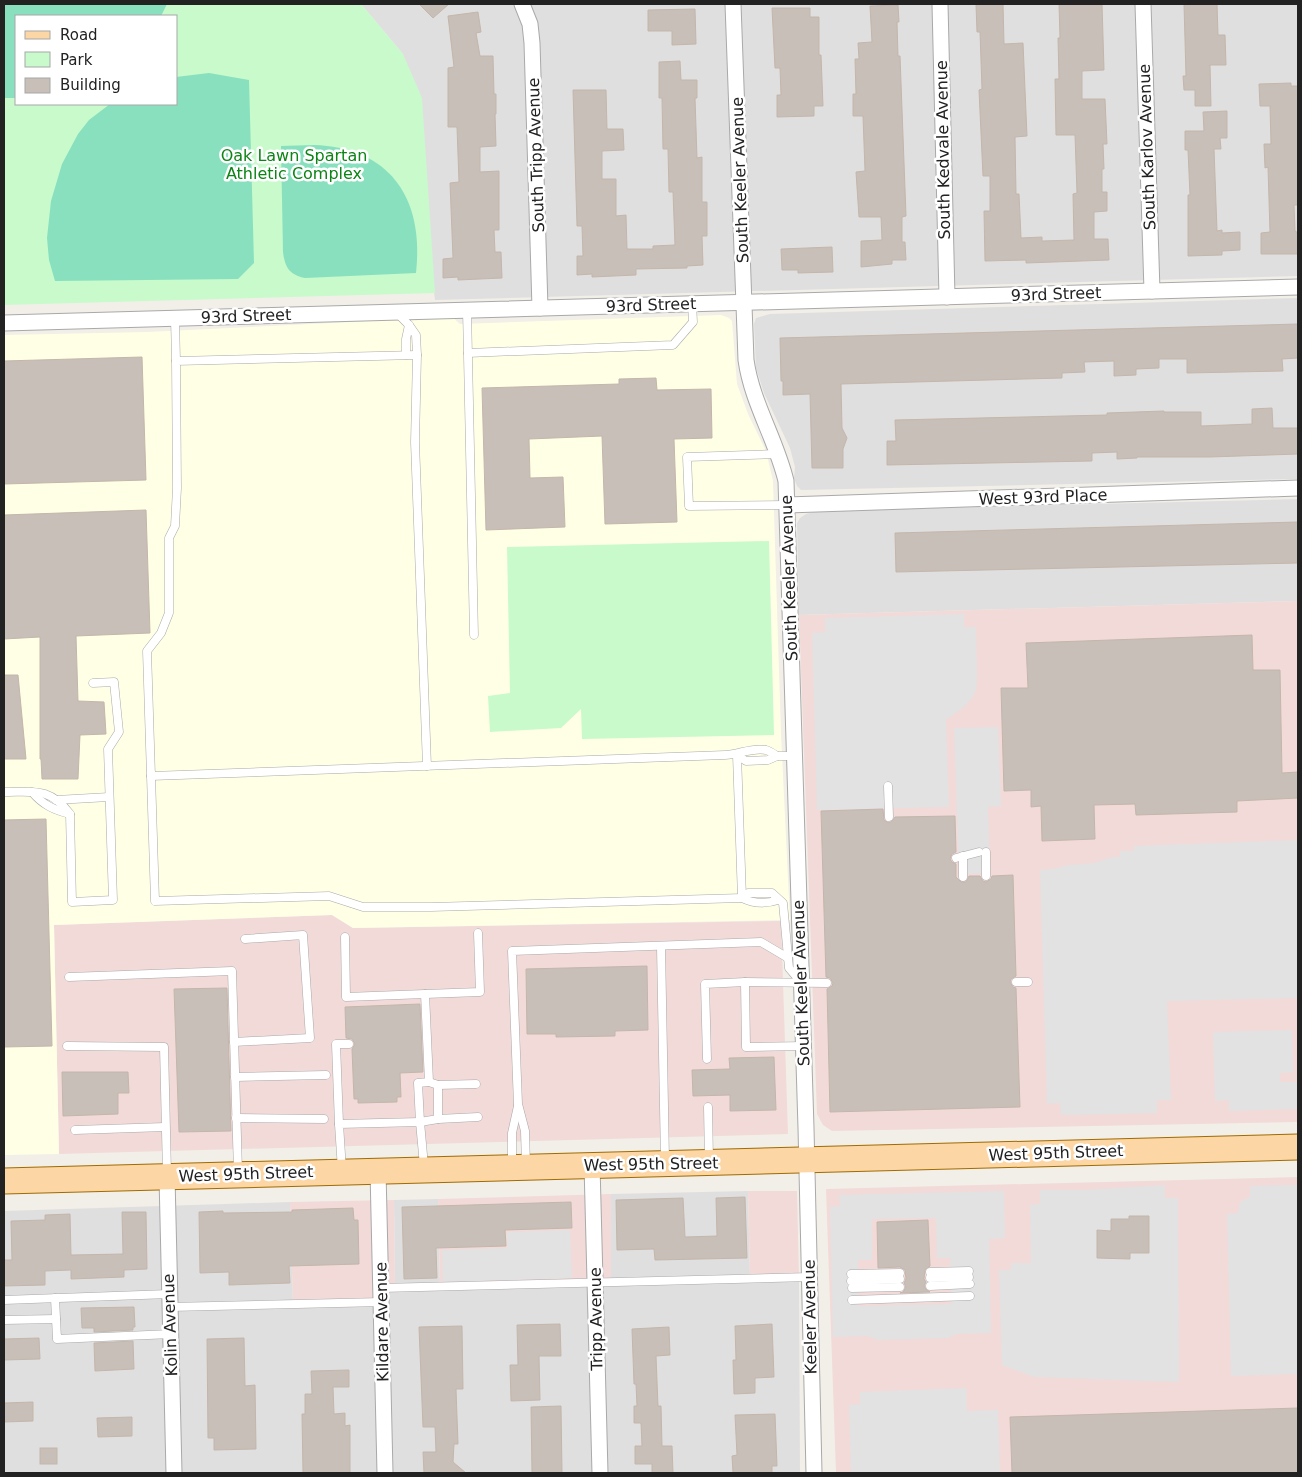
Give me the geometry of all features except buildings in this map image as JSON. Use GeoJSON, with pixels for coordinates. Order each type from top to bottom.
{"type":"FeatureCollection","features":[{"type":"Feature","properties":{"kind":"main road","name":"West 95th Street"},"geometry":{"type":"LineString","coordinates":[[4,1181],[1298,1147]]}},
{"type":"Feature","properties":{"kind":"street","name":"South Tripp Avenue"},"geometry":{"type":"LineString","coordinates":[[522,4],[530,24],[532,43],[540,308]]}},
{"type":"Feature","properties":{"kind":"street","name":"South Keeler Avenue"},"geometry":{"type":"LineString","coordinates":[[734,4],[746,360],[751,387],[778,454],[786,481],[807,1160]]}},
{"type":"Feature","properties":{"kind":"street","name":"South Kedvale Avenue"},"geometry":{"type":"LineString","coordinates":[[940,4],[947,297]]}},
{"type":"Feature","properties":{"kind":"street","name":"South Karlov Avenue"},"geometry":{"type":"LineString","coordinates":[[1143,4],[1152,291]]}},
{"type":"Feature","properties":{"kind":"street","name":"93rd Street"},"geometry":{"type":"LineString","coordinates":[[4,323],[1298,287]]}},
{"type":"Feature","properties":{"kind":"street","name":"West 93rd Place"},"geometry":{"type":"LineString","coordinates":[[787,505],[1298,488]]}},
{"type":"Feature","properties":{"kind":"street","name":"Keeler Avenue"},"geometry":{"type":"LineString","coordinates":[[807,1160],[814,1473]]}},
{"type":"Feature","properties":{"kind":"street","name":"Tripp Avenue"},"geometry":{"type":"LineString","coordinates":[[592,1165],[600,1473]]}},
{"type":"Feature","properties":{"kind":"street","name":"Kildare Avenue"},"geometry":{"type":"LineString","coordinates":[[378,1171],[385,1473]]}},
{"type":"Feature","properties":{"kind":"street","name":"Kolin Avenue"},"geometry":{"type":"LineString","coordinates":[[167,1177],[174,1473]]}},
{"type":"Feature","properties":{"kind":"lane"},"geometry":{"type":"LineString","coordinates":[[468,353],[674,345],[694,322],[692,304]]}},
{"type":"Feature","properties":{"kind":"lane"},"geometry":{"type":"LineString","coordinates":[[468,310],[474,635]]}},
{"type":"Feature","properties":{"kind":"lane"},"geometry":{"type":"LineString","coordinates":[[396,312],[416,335],[415,442],[427,766]]}},
{"type":"Feature","properties":{"kind":"lane"},"geometry":{"type":"LineString","coordinates":[[175,318],[177,488],[175,526],[169,538],[169,613],[161,633],[147,651],[155,901],[330,896],[363,908],[742,898],[751,902],[778,900],[783,903],[789,968],[801,983]]}},
{"type":"Feature","properties":{"kind":"lane"},"geometry":{"type":"LineString","coordinates":[[406,355],[406,339],[409,325]]}},
{"type":"Feature","properties":{"kind":"lane"},"geometry":{"type":"LineString","coordinates":[[176,361],[417,355]]}},
{"type":"Feature","properties":{"kind":"lane"},"geometry":{"type":"LineString","coordinates":[[778,454],[687,458],[688,506],[787,505]]}},
{"type":"Feature","properties":{"kind":"lane"},"geometry":{"type":"LineString","coordinates":[[4,792],[45,793],[63,805],[70,814],[72,902],[113,900],[108,749],[119,732],[114,682],[93,683]]}},
{"type":"Feature","properties":{"kind":"lane"},"geometry":{"type":"LineString","coordinates":[[151,776],[737,755],[746,760],[768,760],[777,756],[794,756]]}},
{"type":"Feature","properties":{"kind":"lane"},"geometry":{"type":"LineString","coordinates":[[737,755],[742,898]]}},
{"type":"Feature","properties":{"kind":"lane"},"geometry":{"type":"LineString","coordinates":[[888,786],[889,817]]}},
{"type":"Feature","properties":{"kind":"lane"},"geometry":{"type":"LineString","coordinates":[[32,792],[39,800],[55,811],[70,814]]}},
{"type":"Feature","properties":{"kind":"lane"},"geometry":{"type":"LineString","coordinates":[[56,800],[110,797]]}},
{"type":"Feature","properties":{"kind":"lane"},"geometry":{"type":"LineString","coordinates":[[963,877],[960,857],[983,852],[986,876]]}},
{"type":"Feature","properties":{"kind":"lane"},"geometry":{"type":"LineString","coordinates":[[345,937],[346,997],[480,992],[478,934]]}},
{"type":"Feature","properties":{"kind":"lane"},"geometry":{"type":"LineString","coordinates":[[234,1042],[310,1038],[303,935],[245,939]]}},
{"type":"Feature","properties":{"kind":"lane"},"geometry":{"type":"LineString","coordinates":[[519,1167],[525,1131],[518,1104],[512,951],[762,942],[788,958]]}},
{"type":"Feature","properties":{"kind":"lane"},"geometry":{"type":"LineString","coordinates":[[661,947],[665,1164]]}},
{"type":"Feature","properties":{"kind":"lane"},"geometry":{"type":"LineString","coordinates":[[70,977],[232,971],[238,1175]]}},
{"type":"Feature","properties":{"kind":"lane"},"geometry":{"type":"LineString","coordinates":[[745,982],[746,1047],[803,1046]]}},
{"type":"Feature","properties":{"kind":"lane"},"geometry":{"type":"LineString","coordinates":[[707,1059],[705,984],[745,982],[826,983]]}},
{"type":"Feature","properties":{"kind":"lane"},"geometry":{"type":"LineString","coordinates":[[1016,982],[1028,982]]}},
{"type":"Feature","properties":{"kind":"lane"},"geometry":{"type":"LineString","coordinates":[[425,994],[429,1082]]}},
{"type":"Feature","properties":{"kind":"lane"},"geometry":{"type":"LineString","coordinates":[[342,1172],[336,1044],[349,1044]]}},
{"type":"Feature","properties":{"kind":"lane"},"geometry":{"type":"LineString","coordinates":[[67,1046],[164,1047],[167,1177]]}},
{"type":"Feature","properties":{"kind":"lane"},"geometry":{"type":"LineString","coordinates":[[235,1077],[326,1075]]}},
{"type":"Feature","properties":{"kind":"lane"},"geometry":{"type":"LineString","coordinates":[[424,1170],[418,1083],[429,1082],[438,1085],[476,1084]]}},
{"type":"Feature","properties":{"kind":"lane"},"geometry":{"type":"LineString","coordinates":[[438,1085],[438,1119]]}},
{"type":"Feature","properties":{"kind":"lane"},"geometry":{"type":"LineString","coordinates":[[518,1104],[512,1133],[519,1167]]}},
{"type":"Feature","properties":{"kind":"lane"},"geometry":{"type":"LineString","coordinates":[[708,1107],[709,1162]]}},
{"type":"Feature","properties":{"kind":"lane"},"geometry":{"type":"LineString","coordinates":[[339,1124],[420,1122],[478,1117]]}},
{"type":"Feature","properties":{"kind":"lane"},"geometry":{"type":"LineString","coordinates":[[236,1118],[324,1119]]}},
{"type":"Feature","properties":{"kind":"lane"},"geometry":{"type":"LineString","coordinates":[[75,1130],[165,1127]]}},
{"type":"Feature","properties":{"kind":"lane"},"geometry":{"type":"LineString","coordinates":[[4,1300],[55,1298],[170,1301],[381,1295],[595,1282],[810,1277]]}},
{"type":"Feature","properties":{"kind":"lane"},"geometry":{"type":"LineString","coordinates":[[969,1277],[930,1279],[969,1277]]}},
{"type":"Feature","properties":{"kind":"lane"},"geometry":{"type":"LineString","coordinates":[[900,1280],[851,1281],[900,1280]]}},
{"type":"Feature","properties":{"kind":"lane"},"geometry":{"type":"LineString","coordinates":[[852,1300],[970,1296]]}},
{"type":"Feature","properties":{"kind":"lane"},"geometry":{"type":"LineString","coordinates":[[55,1298],[57,1339],[171,1334]]}},
{"type":"Feature","properties":{"kind":"lane"},"geometry":{"type":"LineString","coordinates":[[4,1320],[56,1319]]}},
{"type":"Feature","properties":{"kind":"shaded area"},"geometry":{"type":"Polygon","coordinates":[[[361,4],[1298,4],[1298,276],[435,300],[403,54],[361,4]]]}},
{"type":"Feature","properties":{"kind":"shaded area"},"geometry":{"type":"Polygon","coordinates":[[[1298,298],[1298,479],[801,490],[794,478],[795,467],[790,448],[764,393],[756,368],[754,324],[756,318],[770,314],[1298,298]]]}},
{"type":"Feature","properties":{"kind":"shaded area"},"geometry":{"type":"Polygon","coordinates":[[[721,315],[732,321],[737,384],[748,414],[766,451],[773,481],[781,734],[790,920],[353,928],[332,915],[54,925],[59,1154],[4,1155],[4,335],[147,332],[452,317],[460,324],[721,315]]]}},
{"type":"Feature","properties":{"kind":"shaded area"},"geometry":{"type":"Polygon","coordinates":[[[1298,499],[1298,601],[799,615],[797,523],[806,514],[817,511],[1298,499]]]}},
{"type":"Feature","properties":{"kind":"shaded area"},"geometry":{"type":"Polygon","coordinates":[[[1298,601],[1298,1122],[832,1131],[823,1125],[817,1114],[799,615],[1298,601]]]}},
{"type":"Feature","properties":{"kind":"shaded area"},"geometry":{"type":"Polygon","coordinates":[[[964,614],[964,627],[976,627],[977,678],[976,690],[972,698],[964,707],[946,720],[949,807],[817,810],[812,633],[825,632],[825,618],[964,614]]]}},
{"type":"Feature","properties":{"kind":"shaded area"},"geometry":{"type":"Polygon","coordinates":[[[998,727],[1001,806],[988,807],[990,873],[959,874],[954,728],[998,727]]]}},
{"type":"Feature","properties":{"kind":"shaded area"},"geometry":{"type":"Polygon","coordinates":[[[1298,840],[1298,998],[1167,1001],[1171,1100],[1157,1100],[1157,1113],[1061,1115],[1060,1103],[1047,1104],[1040,870],[1094,863],[1112,857],[1120,857],[1120,851],[1134,851],[1134,846],[1298,840]]]}},
{"type":"Feature","properties":{"kind":"shaded area"},"geometry":{"type":"Polygon","coordinates":[[[332,915],[353,928],[781,921],[788,1134],[59,1154],[54,925],[332,915]]]}},
{"type":"Feature","properties":{"kind":"shaded area"},"geometry":{"type":"Polygon","coordinates":[[[1292,1030],[1293,1072],[1280,1073],[1280,1082],[1298,1082],[1298,1109],[1229,1111],[1229,1100],[1215,1101],[1213,1032],[1292,1030]]]}},
{"type":"Feature","properties":{"kind":"shaded area"},"geometry":{"type":"Polygon","coordinates":[[[1298,1177],[1298,1473],[836,1473],[826,1189],[1298,1177]]]}},
{"type":"Feature","properties":{"kind":"shaded area"},"geometry":{"type":"Polygon","coordinates":[[[1165,1185],[1165,1198],[1178,1198],[1179,1382],[1034,1377],[1002,1365],[999,1270],[1011,1270],[1011,1263],[1031,1263],[1030,1205],[1040,1204],[1040,1190],[1086,1190],[1165,1185]]]}},
{"type":"Feature","properties":{"kind":"shaded area"},"geometry":{"type":"Polygon","coordinates":[[[1298,1185],[1298,1374],[1231,1376],[1227,1214],[1238,1213],[1240,1202],[1250,1197],[1250,1186],[1298,1185]]]}},
{"type":"Feature","properties":{"kind":"shaded area"},"geometry":{"type":"Polygon","coordinates":[[[748,1191],[750,1278],[799,1277],[800,1473],[4,1473],[4,1211],[290,1202],[293,1304],[395,1287],[394,1200],[438,1199],[440,1286],[611,1281],[611,1194],[748,1191]]]}},
{"type":"Feature","properties":{"kind":"shaded area"},"geometry":{"type":"Polygon","coordinates":[[[748,1191],[797,1191],[799,1277],[750,1278],[748,1191]]]}},
{"type":"Feature","properties":{"kind":"shaded area"},"geometry":{"type":"Polygon","coordinates":[[[1004,1191],[1005,1238],[989,1239],[991,1333],[956,1334],[948,1338],[878,1340],[868,1336],[833,1337],[830,1207],[840,1206],[839,1195],[1004,1191]],[[936,1218],[872,1219],[872,1260],[858,1260],[859,1306],[951,1304],[950,1258],[937,1258],[936,1218]]]}},
{"type":"Feature","properties":{"kind":"shaded area"},"geometry":{"type":"Polygon","coordinates":[[[611,1194],[611,1281],[440,1286],[438,1199],[611,1194]]]}},
{"type":"Feature","properties":{"kind":"shaded area"},"geometry":{"type":"Polygon","coordinates":[[[394,1200],[395,1287],[381,1288],[382,1302],[293,1304],[290,1202],[394,1200]]]}},
{"type":"Feature","properties":{"kind":"shaded area"},"geometry":{"type":"Polygon","coordinates":[[[570,1230],[572,1278],[443,1282],[442,1250],[507,1248],[507,1232],[570,1230]]]}},
{"type":"Feature","properties":{"kind":"shaded area"},"geometry":{"type":"Polygon","coordinates":[[[966,1388],[967,1411],[998,1410],[1000,1473],[851,1473],[849,1405],[860,1404],[860,1392],[966,1388]]]}},
{"type":"Feature","properties":{"kind":"green space","name":"Oak Lawn Spartan Athletic Complex"},"geometry":{"type":"Polygon","coordinates":[[[4,4],[361,4],[403,54],[422,98],[435,293],[4,305],[4,4]]]}},
{"type":"Feature","properties":{"kind":"green space"},"geometry":{"type":"Polygon","coordinates":[[[4,4],[167,4],[162,15],[15,15],[15,98],[4,98],[4,4]]]}},
{"type":"Feature","properties":{"kind":"green space"},"geometry":{"type":"Polygon","coordinates":[[[209,73],[249,80],[254,263],[238,279],[55,281],[49,260],[47,238],[51,201],[62,164],[78,134],[89,120],[109,105],[178,105],[178,77],[209,73]]]}},
{"type":"Feature","properties":{"kind":"green space"},"geometry":{"type":"Polygon","coordinates":[[[314,145],[341,148],[364,156],[383,168],[397,183],[408,201],[414,223],[417,247],[416,273],[305,278],[289,270],[283,252],[281,146],[314,145]]]}},
{"type":"Feature","properties":{"kind":"green space"},"geometry":{"type":"Polygon","coordinates":[[[769,541],[774,735],[582,739],[581,709],[561,728],[490,732],[488,696],[510,693],[507,547],[769,541]]]}}]}
